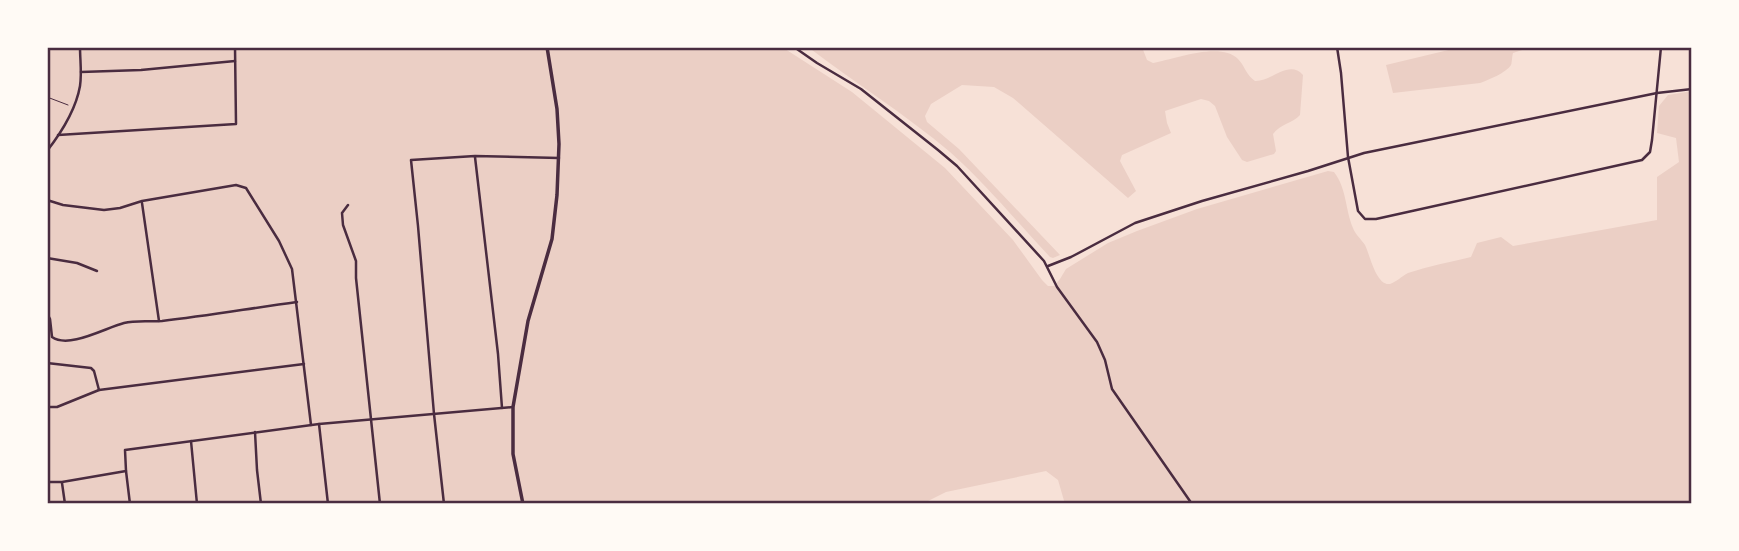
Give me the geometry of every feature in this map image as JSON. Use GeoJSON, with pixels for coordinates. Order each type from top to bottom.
{"type":"FeatureCollection","features":[{"type":"Feature","properties":{"kind":"street"},"geometry":{"type":"LineString","coordinates":[[47,151],[73,107],[79,89],[80,47]]}},
{"type":"Feature","properties":{"kind":"street"},"geometry":{"type":"LineString","coordinates":[[58,135],[236,124],[235,47]]}},
{"type":"Feature","properties":{"kind":"street"},"geometry":{"type":"LineString","coordinates":[[523,504],[513,454],[513,407],[528,321],[555,227],[559,158],[557,110],[547,47]]}},
{"type":"Feature","properties":{"kind":"street"},"geometry":{"type":"LineString","coordinates":[[794,47],[861,89],[938,150],[963,173],[1048,266],[1058,287],[1097,342],[1105,360],[1112,389],[1192,504]]}},
{"type":"Feature","properties":{"kind":"street"},"geometry":{"type":"LineString","coordinates":[[1337,47],[1348,157],[1359,211],[1361,216],[1370,220],[1646,158],[1650,152],[1661,47]]}},
{"type":"Feature","properties":{"kind":"street"},"geometry":{"type":"LineString","coordinates":[[81,72],[141,70],[235,61]]}},
{"type":"Feature","properties":{"kind":"street"},"geometry":{"type":"LineString","coordinates":[[1048,266],[1142,221],[1348,157],[1657,93],[1692,89]]}},
{"type":"Feature","properties":{"kind":"street"},"geometry":{"type":"LineString","coordinates":[[444,504],[411,160],[475,156],[559,158]]}},
{"type":"Feature","properties":{"kind":"street"},"geometry":{"type":"LineString","coordinates":[[475,156],[502,408]]}},
{"type":"Feature","properties":{"kind":"street"},"geometry":{"type":"LineString","coordinates":[[47,200],[63,205],[104,210],[236,185],[248,190],[284,250],[292,269],[311,425]]}},
{"type":"Feature","properties":{"kind":"street"},"geometry":{"type":"LineString","coordinates":[[142,201],[159,321]]}},
{"type":"Feature","properties":{"kind":"street"},"geometry":{"type":"LineString","coordinates":[[348,205],[342,213],[343,225],[356,261],[380,504]]}},
{"type":"Feature","properties":{"kind":"street"},"geometry":{"type":"LineString","coordinates":[[47,257],[77,263],[97,271]]}},
{"type":"Feature","properties":{"kind":"street"},"geometry":{"type":"LineString","coordinates":[[47,313],[52,337],[61,340],[94,336],[128,322],[159,321],[297,302]]}},
{"type":"Feature","properties":{"kind":"street"},"geometry":{"type":"LineString","coordinates":[[47,363],[91,368],[99,390]]}},
{"type":"Feature","properties":{"kind":"street"},"geometry":{"type":"LineString","coordinates":[[47,407],[57,407],[99,390],[304,364]]}},
{"type":"Feature","properties":{"kind":"street"},"geometry":{"type":"LineString","coordinates":[[130,504],[125,450],[320,424],[513,407]]}},
{"type":"Feature","properties":{"kind":"street"},"geometry":{"type":"LineString","coordinates":[[320,424],[328,504]]}},
{"type":"Feature","properties":{"kind":"street"},"geometry":{"type":"LineString","coordinates":[[255,432],[261,504]]}},
{"type":"Feature","properties":{"kind":"street"},"geometry":{"type":"LineString","coordinates":[[191,441],[197,504]]}},
{"type":"Feature","properties":{"kind":"street"},"geometry":{"type":"LineString","coordinates":[[47,482],[126,471]]}},
{"type":"Feature","properties":{"kind":"street"},"geometry":{"type":"LineString","coordinates":[[62,482],[65,504]]}},
{"type":"Feature","properties":{"kind":"path"},"geometry":{"type":"LineString","coordinates":[[47,97],[73,107]]}},
{"type":"Feature","properties":{"kind":"shaded area"},"geometry":{"type":"Polygon","coordinates":[[[47,47],[782,47],[852,92],[945,168],[1013,240],[1048,286],[1054,286],[1066,269],[1108,243],[1137,231],[1197,209],[1328,171],[1334,172],[1338,179],[1344,192],[1350,221],[1365,245],[1377,275],[1390,284],[1408,273],[1471,257],[1477,243],[1501,237],[1513,246],[1657,220],[1657,177],[1679,162],[1676,138],[1657,133],[1659,106],[1668,95],[1692,91],[1692,504],[1065,504],[1058,480],[1046,471],[946,492],[922,504],[47,504],[47,47]]]}},
{"type":"Feature","properties":{"kind":"shaded area"},"geometry":{"type":"Polygon","coordinates":[[[808,47],[1142,47],[1147,60],[1153,63],[1220,51],[1238,59],[1255,81],[1292,69],[1303,75],[1300,115],[1273,134],[1276,151],[1274,154],[1247,162],[1242,160],[1227,137],[1215,106],[1209,101],[1201,99],[1165,111],[1171,133],[1122,155],[1120,161],[1136,191],[1128,198],[1013,98],[994,87],[962,85],[931,104],[925,116],[927,122],[959,149],[1060,255],[1053,258],[950,152],[808,47]]]}},
{"type":"Feature","properties":{"kind":"shaded area"},"geometry":{"type":"Polygon","coordinates":[[[1461,47],[1531,47],[1513,53],[1509,68],[1480,83],[1393,93],[1386,65],[1461,47]]]}}]}
